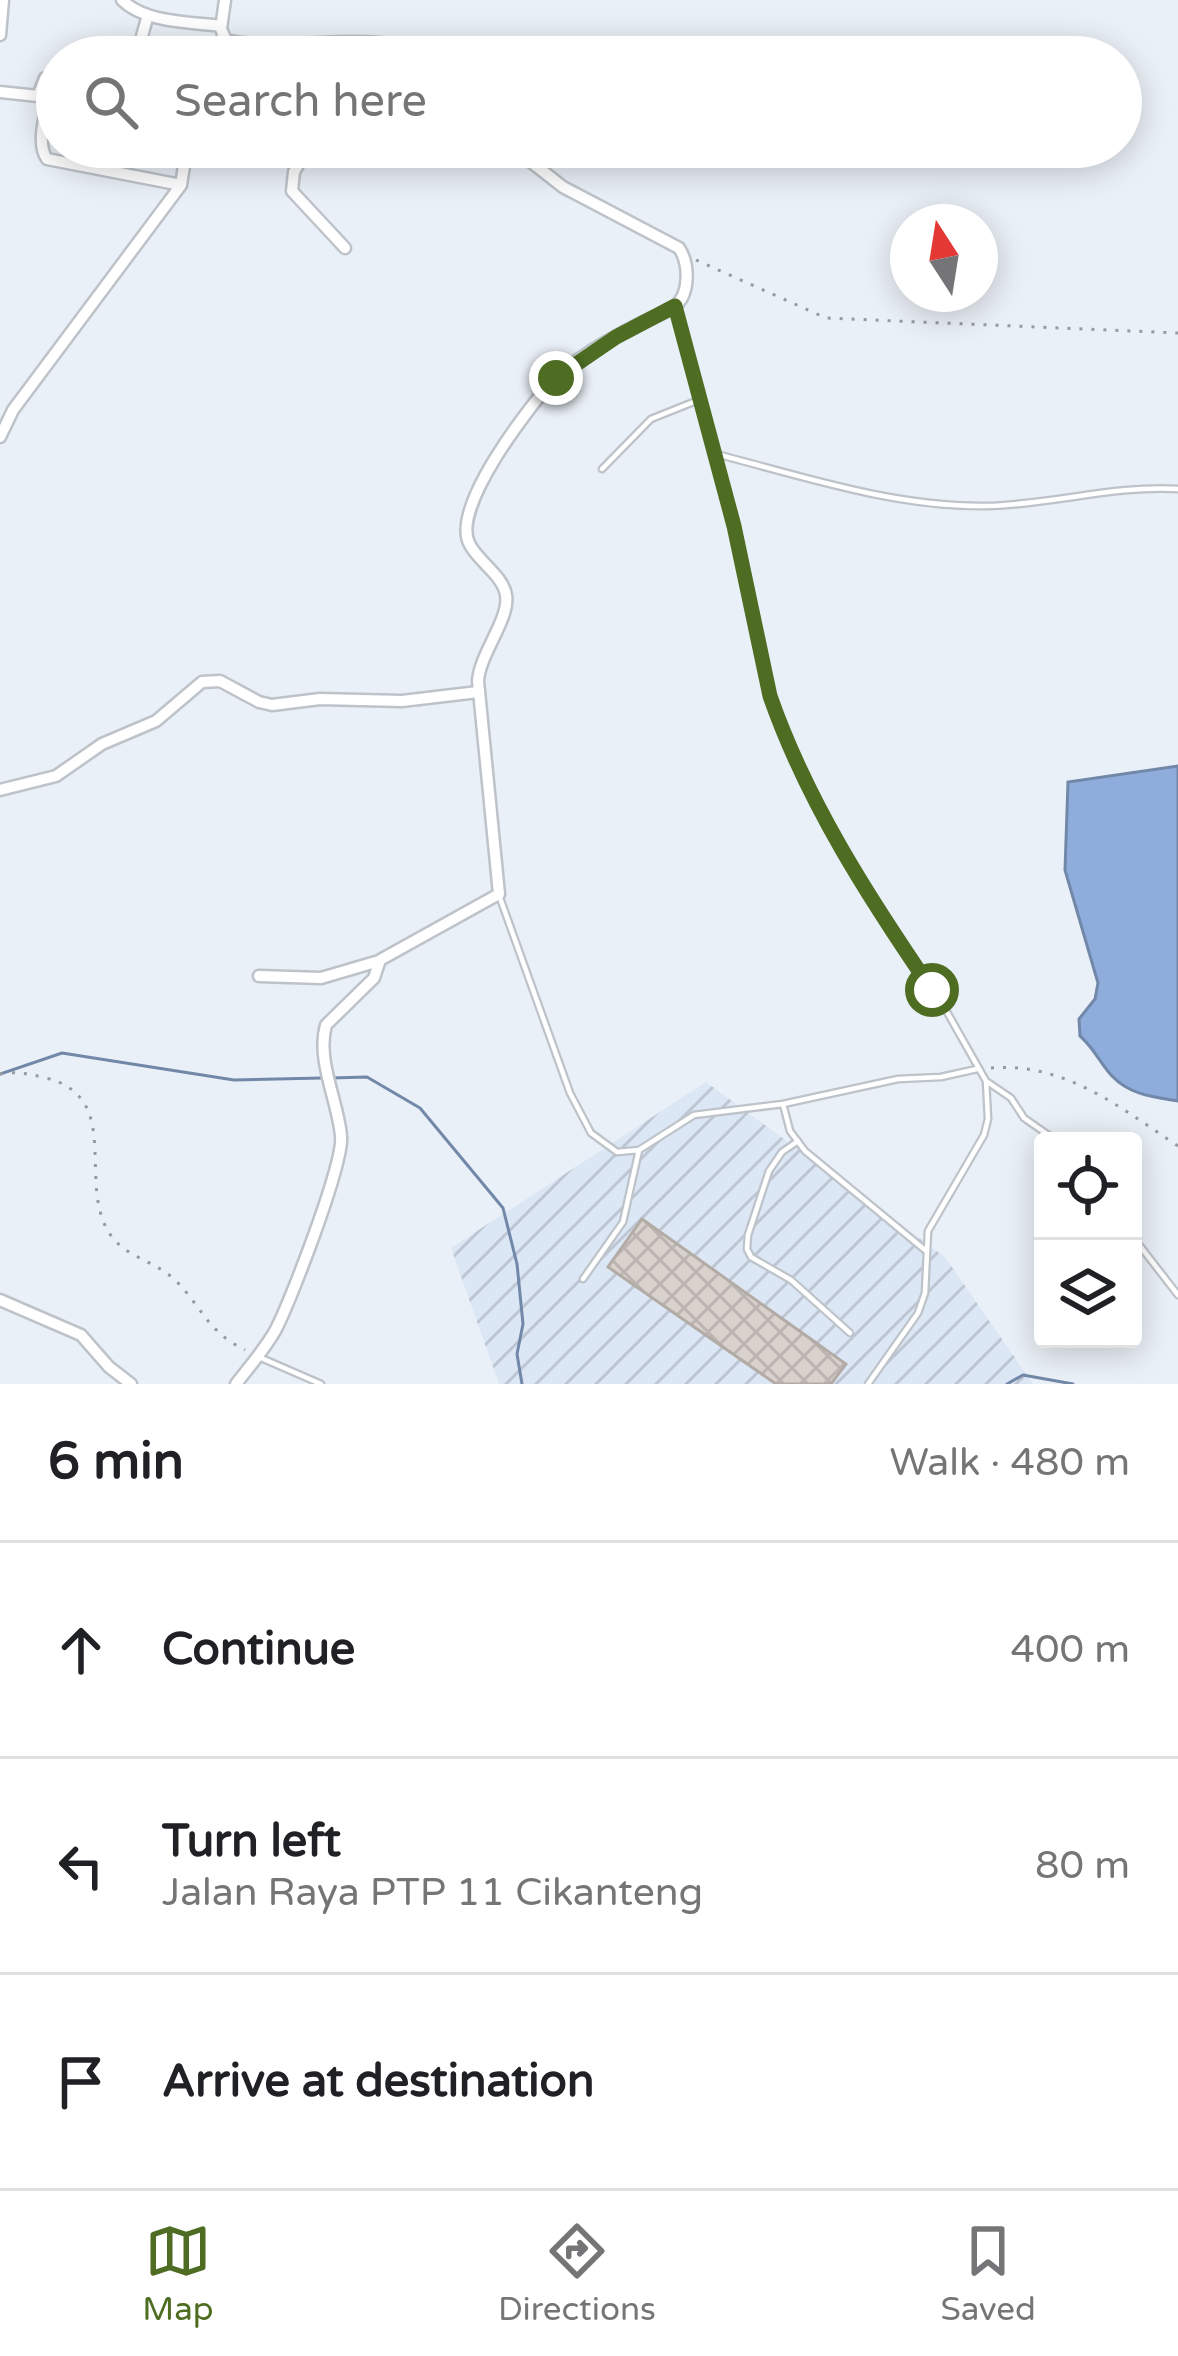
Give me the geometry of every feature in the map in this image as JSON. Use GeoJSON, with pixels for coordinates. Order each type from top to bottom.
{"type":"FeatureCollection","features":[{"type":"Feature","properties":{"kind":"street"},"geometry":{"type":"LineString","coordinates":[[0,35],[3,0]]}},
{"type":"Feature","properties":{"kind":"street"},"geometry":{"type":"LineString","coordinates":[[122,0],[148,14],[233,36]]}},
{"type":"Feature","properties":{"kind":"street"},"geometry":{"type":"LineString","coordinates":[[222,36],[225,0]]}},
{"type":"Feature","properties":{"kind":"street"},"geometry":{"type":"LineString","coordinates":[[142,36],[148,14]]}},
{"type":"Feature","properties":{"kind":"street"},"geometry":{"type":"LineString","coordinates":[[0,92],[36,96]]}},
{"type":"Feature","properties":{"kind":"street"},"geometry":{"type":"LineString","coordinates":[[93,168],[181,185]]}},
{"type":"Feature","properties":{"kind":"street"},"geometry":{"type":"LineString","coordinates":[[0,436],[13,410],[181,185],[184,168]]}},
{"type":"Feature","properties":{"kind":"street"},"geometry":{"type":"LineString","coordinates":[[296,168],[292,191],[345,248]]}},
{"type":"Feature","properties":{"kind":"street"},"geometry":{"type":"LineString","coordinates":[[259,976],[321,978],[379,961],[499,895],[478,692],[482,657],[506,599],[501,583],[468,541],[466,529],[496,456],[530,406],[566,369],[675,306],[685,287],[683,254],[646,229],[563,188],[538,168]]}},
{"type":"Feature","properties":{"kind":"street"},"geometry":{"type":"LineString","coordinates":[[0,790],[56,776],[102,744],[156,721],[202,682],[220,681],[272,705],[320,699],[401,701],[478,692]]}},
{"type":"Feature","properties":{"kind":"street"},"geometry":{"type":"LineString","coordinates":[[236,1384],[259,1357],[289,1302],[339,1160],[341,1134],[325,1052],[326,1025],[374,978],[379,961]]}},
{"type":"Feature","properties":{"kind":"street"},"geometry":{"type":"LineString","coordinates":[[0,1300],[81,1335],[130,1384]]}},
{"type":"Feature","properties":{"kind":"lane"},"geometry":{"type":"LineString","coordinates":[[675,306],[716,454],[770,696],[798,768],[880,913],[947,1012],[977,1069],[1044,1132]]}},
{"type":"Feature","properties":{"kind":"lane"},"geometry":{"type":"LineString","coordinates":[[602,469],[651,419],[701,399]]}},
{"type":"Feature","properties":{"kind":"lane"},"geometry":{"type":"LineString","coordinates":[[716,454],[895,499],[941,504],[1018,504],[1146,488],[1178,489]]}},
{"type":"Feature","properties":{"kind":"lane"},"geometry":{"type":"LineString","coordinates":[[499,895],[582,1118],[601,1142],[617,1152],[639,1150],[694,1115],[977,1069]]}},
{"type":"Feature","properties":{"kind":"lane"},"geometry":{"type":"LineString","coordinates":[[868,1384],[918,1312],[925,1293],[932,1220],[984,1135],[986,1081]]}},
{"type":"Feature","properties":{"kind":"lane"},"geometry":{"type":"LineString","coordinates":[[783,1104],[798,1141],[926,1250]]}},
{"type":"Feature","properties":{"kind":"lane"},"geometry":{"type":"LineString","coordinates":[[798,1141],[782,1152],[770,1171],[747,1249],[752,1257],[791,1280],[850,1333]]}},
{"type":"Feature","properties":{"kind":"lane"},"geometry":{"type":"LineString","coordinates":[[583,1280],[623,1222],[639,1150]]}},
{"type":"Feature","properties":{"kind":"lane"},"geometry":{"type":"LineString","coordinates":[[1135,1240],[1178,1295]]}},
{"type":"Feature","properties":{"kind":"lane"},"geometry":{"type":"LineString","coordinates":[[259,1357],[321,1384]]}},
{"type":"Feature","properties":{"kind":"path"},"geometry":{"type":"LineString","coordinates":[[683,254],[826,318],[1178,334]]}},
{"type":"Feature","properties":{"kind":"path"},"geometry":{"type":"LineString","coordinates":[[977,1069],[1018,1067],[1075,1081],[1178,1146]]}},
{"type":"Feature","properties":{"kind":"path"},"geometry":{"type":"LineString","coordinates":[[0,1074],[19,1072],[68,1083],[83,1096],[93,1138],[98,1206],[112,1237],[175,1280],[218,1336],[259,1357]]}},
{"type":"Feature","properties":{"kind":"shaded area"},"geometry":{"type":"Polygon","coordinates":[[[706,1082],[945,1257],[1033,1384],[499,1384],[451,1248],[706,1082]]]}},
{"type":"Feature","properties":{"kind":"water"},"geometry":{"type":"Polygon","coordinates":[[[1178,766],[1178,1101],[1126,1087],[1080,1036],[1079,1019],[1095,999],[1098,983],[1065,870],[1068,782],[1178,766]]]}},
{"type":"Feature","properties":{"kind":"building"},"geometry":{"type":"Polygon","coordinates":[[[642,1219],[846,1364],[831,1384],[776,1384],[608,1267],[642,1219]]]}},
{"type":"Feature","properties":{"kind":"waterway"},"geometry":{"type":"LineString","coordinates":[[0,1074],[62,1053],[234,1080],[322,1078]]}},
{"type":"Feature","properties":{"kind":"waterway"},"geometry":{"type":"LineString","coordinates":[[331,1078],[367,1077],[420,1108],[503,1208],[517,1264],[523,1324],[517,1354],[522,1384]]}},
{"type":"Feature","properties":{"kind":"waterway"},"geometry":{"type":"LineString","coordinates":[[1007,1384],[1023,1375],[1073,1384]]}},
{"type":"Feature","properties":{"kind":"route"},"geometry":{"type":"LineString","coordinates":[[556,378],[576,361],[675,306],[734,526],[770,696],[782,728],[815,800],[880,913],[932,990]]}}]}
